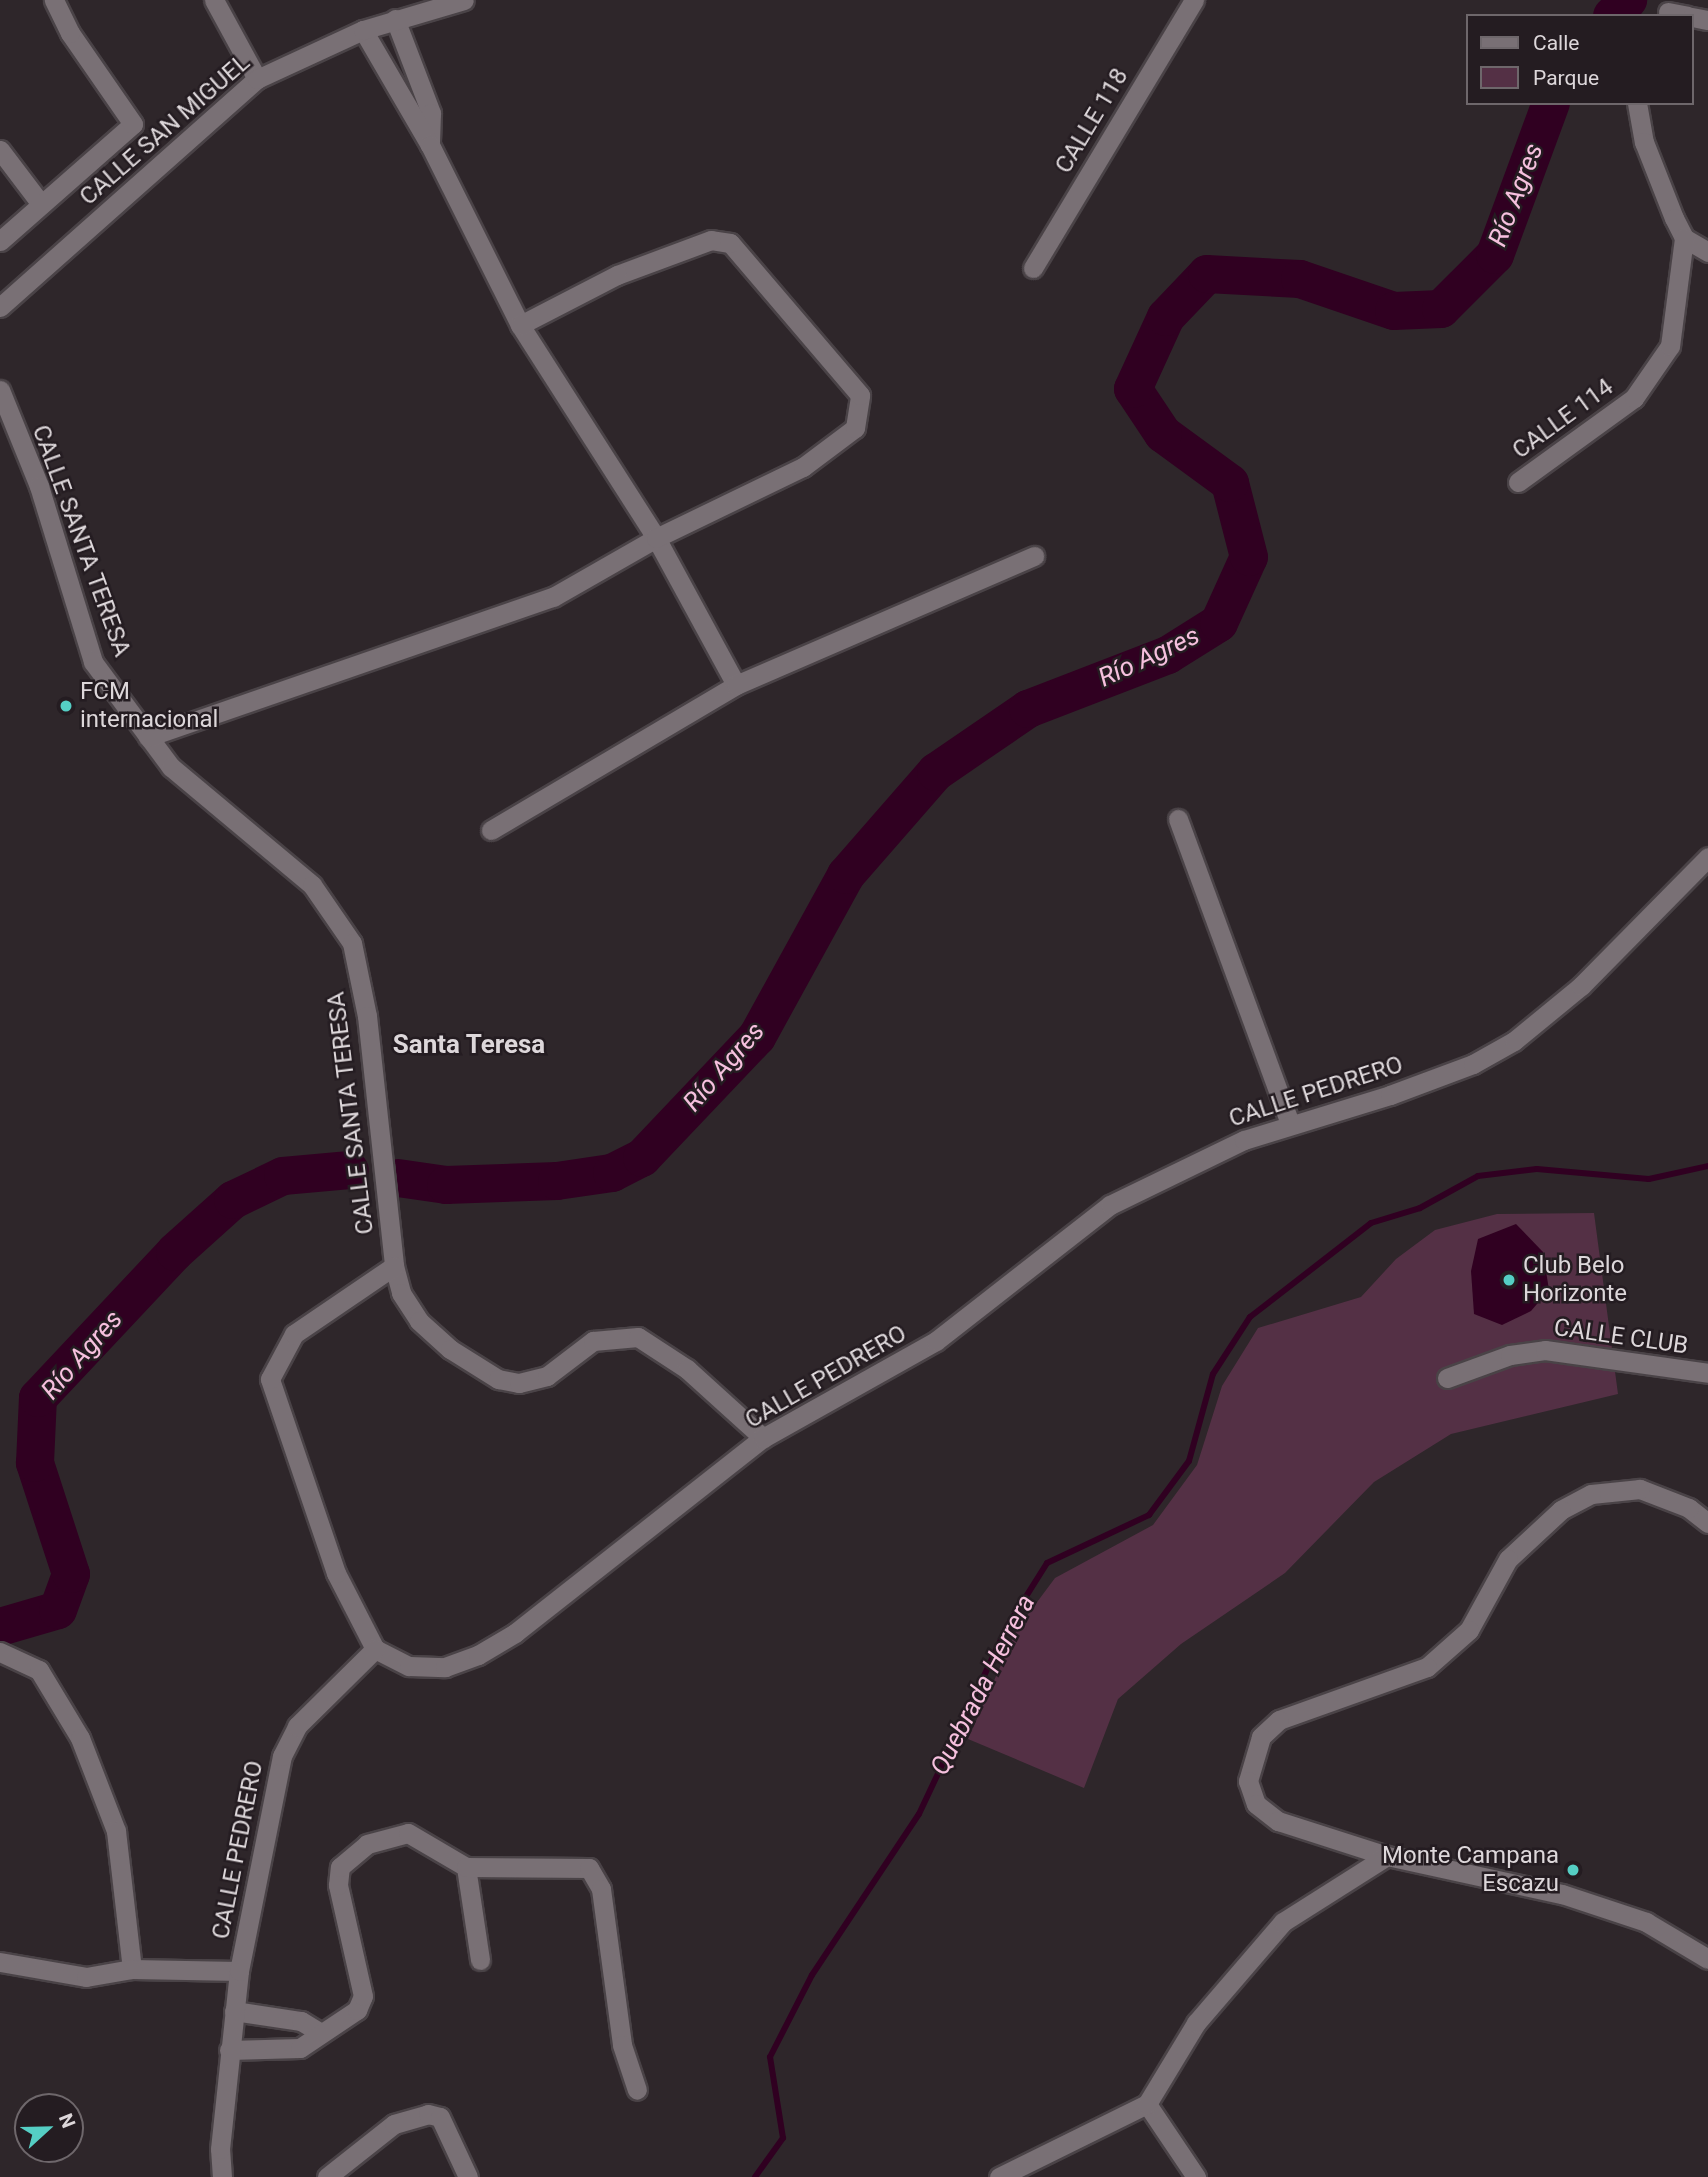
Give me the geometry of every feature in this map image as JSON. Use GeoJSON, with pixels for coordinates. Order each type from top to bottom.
{"type":"FeatureCollection","features":[{"type":"Feature","properties":{"kind":"street"},"geometry":{"type":"LineString","coordinates":[[0,241],[133,124],[69,33],[54,0]]}},
{"type":"Feature","properties":{"kind":"street"},"geometry":{"type":"LineString","coordinates":[[214,0],[257,79]]}},
{"type":"Feature","properties":{"kind":"street","name":"CALLE SAN MIGUEL"},"geometry":{"type":"LineString","coordinates":[[0,307],[257,79],[363,30],[464,0]]}},
{"type":"Feature","properties":{"kind":"street","name":"CALLE 118"},"geometry":{"type":"LineString","coordinates":[[1033,268],[1194,0]]}},
{"type":"Feature","properties":{"kind":"street"},"geometry":{"type":"LineString","coordinates":[[395,19],[431,113],[430,145]]}},
{"type":"Feature","properties":{"kind":"street"},"geometry":{"type":"LineString","coordinates":[[363,30],[430,145],[520,325],[656,538],[736,685]]}},
{"type":"Feature","properties":{"kind":"street"},"geometry":{"type":"LineString","coordinates":[[1638,105],[1661,192],[1684,238],[1708,252]]}},
{"type":"Feature","properties":{"kind":"street"},"geometry":{"type":"LineString","coordinates":[[0,150],[41,204]]}},
{"type":"Feature","properties":{"kind":"street","name":"CALLE 114"},"geometry":{"type":"LineString","coordinates":[[1518,482],[1634,398],[1670,346],[1684,238]]}},
{"type":"Feature","properties":{"kind":"street"},"geometry":{"type":"LineString","coordinates":[[148,737],[553,597],[656,538],[803,467],[855,428],[860,395],[730,243],[711,240],[617,275],[520,325]]}},
{"type":"Feature","properties":{"kind":"street","name":"CALLE SANTA TERESA"},"geometry":{"type":"LineString","coordinates":[[0,390],[39,486],[93,662],[171,767],[312,885],[352,943],[367,1016],[394,1266],[401,1293],[419,1321],[450,1349],[498,1379],[531,1382],[593,1341],[638,1338],[687,1369],[763,1438]]}},
{"type":"Feature","properties":{"kind":"street"},"geometry":{"type":"LineString","coordinates":[[491,830],[736,685],[1034,556]]}},
{"type":"Feature","properties":{"kind":"street"},"geometry":{"type":"LineString","coordinates":[[1178,819],[1290,1124]]}},
{"type":"Feature","properties":{"kind":"street","name":"CALLE PEDRERO"},"geometry":{"type":"LineString","coordinates":[[222,2177],[219,2149],[239,1971],[282,1756],[297,1726],[375,1649],[409,1666],[445,1667],[478,1655],[515,1633],[763,1438],[936,1341],[1110,1205],[1159,1177],[1290,1124],[1413,1086],[1514,1041],[1581,986],[1708,857]]}},
{"type":"Feature","properties":{"kind":"street"},"geometry":{"type":"LineString","coordinates":[[375,1649],[336,1573],[270,1379],[294,1334],[394,1266]]}},
{"type":"Feature","properties":{"kind":"street","name":"CALLE CLUB"},"geometry":{"type":"LineString","coordinates":[[1447,1378],[1510,1355],[1545,1350],[1708,1373]]}},
{"type":"Feature","properties":{"kind":"street"},"geometry":{"type":"LineString","coordinates":[[1708,1522],[1689,1508],[1640,1489],[1591,1494],[1529,1535],[1508,1559],[1469,1630],[1427,1667],[1302,1710],[1261,1737],[1248,1781],[1256,1804],[1278,1821],[1387,1857],[1562,1894],[1646,1922],[1708,1959]]}},
{"type":"Feature","properties":{"kind":"street"},"geometry":{"type":"LineString","coordinates":[[0,1652],[39,1670],[80,1738],[116,1831],[132,1969]]}},
{"type":"Feature","properties":{"kind":"street"},"geometry":{"type":"LineString","coordinates":[[229,2050],[300,2048],[357,2010],[363,1996],[338,1885],[344,1861],[384,1836],[408,1833],[466,1867],[589,1868],[596,1877],[622,2045],[637,2090]]}},
{"type":"Feature","properties":{"kind":"street"},"geometry":{"type":"LineString","coordinates":[[999,2177],[1147,2104],[1196,2023],[1283,1922],[1387,1857]]}},
{"type":"Feature","properties":{"kind":"street"},"geometry":{"type":"LineString","coordinates":[[466,1867],[480,1960]]}},
{"type":"Feature","properties":{"kind":"street"},"geometry":{"type":"LineString","coordinates":[[0,1962],[86,1977],[132,1969],[239,1971]]}},
{"type":"Feature","properties":{"kind":"street"},"geometry":{"type":"LineString","coordinates":[[234,2011],[301,2021],[321,2033]]}},
{"type":"Feature","properties":{"kind":"street"},"geometry":{"type":"LineString","coordinates":[[1147,2104],[1196,2177]]}},
{"type":"Feature","properties":{"kind":"street"},"geometry":{"type":"LineString","coordinates":[[327,2177],[394,2124],[428,2114],[440,2117],[468,2177]]}},
{"type":"Feature","properties":{"kind":"green space","name":"Club Belo Horizonte"},"geometry":{"type":"Polygon","coordinates":[[[1594,1213],[1618,1394],[1451,1434],[1374,1482],[1285,1573],[1181,1644],[1118,1699],[1084,1788],[968,1739],[1017,1629],[1055,1578],[1153,1525],[1197,1465],[1222,1386],[1258,1328],[1361,1297],[1396,1259],[1435,1230],[1497,1214],[1594,1213]]]}},
{"type":"Feature","properties":{"kind":"shaded area","name":"Club Belo Horizonte"},"geometry":{"type":"Polygon","coordinates":[[[1516,1224],[1543,1252],[1549,1290],[1531,1311],[1502,1325],[1474,1314],[1471,1271],[1478,1239],[1516,1224]]]}},
{"type":"Feature","properties":{"kind":"waterway","name":"Río Agres"},"geometry":{"type":"LineString","coordinates":[[1614,14],[1628,0]]}},
{"type":"Feature","properties":{"kind":"waterway","name":"Río Agres"},"geometry":{"type":"LineString","coordinates":[[398,1178],[446,1185],[557,1181],[612,1173],[642,1158],[757,1037],[846,875],[936,772],[1028,709],[1168,655],[1219,623],[1249,557],[1230,483],[1163,434],[1133,389],[1166,317],[1207,274],[1300,279],[1394,311],[1441,309],[1495,255],[1550,105]]}},
{"type":"Feature","properties":{"kind":"waterway","name":"Quebrada Herrera"},"geometry":{"type":"LineString","coordinates":[[755,2177],[783,2138],[770,2057],[812,1975],[919,1814],[1008,1625],[1047,1563],[1149,1515],[1189,1461],[1213,1374],[1250,1317],[1371,1223],[1420,1208],[1478,1176],[1537,1169],[1649,1179],[1708,1166]]}},
{"type":"Feature","properties":{"kind":"waterway","name":"Río Agres"},"geometry":{"type":"LineString","coordinates":[[0,1627],[58,1610],[71,1574],[35,1463],[38,1398],[175,1252],[233,1200],[283,1176],[350,1170]]}},
{"type":"Feature","properties":{"kind":"place","name":"FCM internacional"},"geometry":{"type":"Point","coordinates":[66,706]}},
{"type":"Feature","properties":{"kind":"place","name":"Club Belo Horizonte"},"geometry":{"type":"Point","coordinates":[1509,1280]}},
{"type":"Feature","properties":{"kind":"place","name":"Monte Campana Escazu"},"geometry":{"type":"Point","coordinates":[1573,1870]}},
{"type":"Feature","properties":{"kind":"district","name":"Santa Teresa"},"geometry":{"type":"Point","coordinates":[469,1045]}}]}
